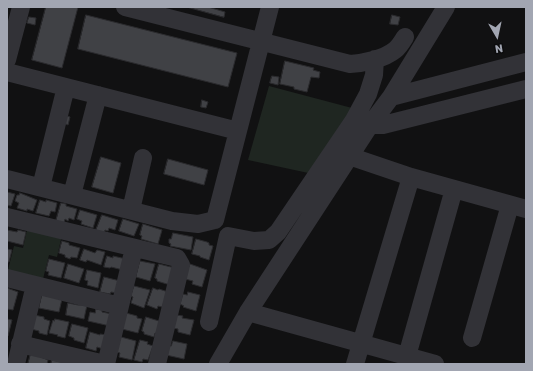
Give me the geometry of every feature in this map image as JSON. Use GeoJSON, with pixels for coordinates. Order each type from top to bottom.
{"type":"FeatureCollection","features":[{"type":"Feature","properties":{"kind":"street"},"geometry":{"type":"LineString","coordinates":[[7,60],[21,7]]}},
{"type":"Feature","properties":{"kind":"street"},"geometry":{"type":"LineString","coordinates":[[125,7],[350,64],[362,63],[390,54],[405,37]]}},
{"type":"Feature","properties":{"kind":"street"},"geometry":{"type":"LineString","coordinates":[[215,220],[270,7]]}},
{"type":"Feature","properties":{"kind":"street"},"geometry":{"type":"LineString","coordinates":[[218,364],[248,312],[349,156],[391,97],[446,7]]}},
{"type":"Feature","properties":{"kind":"street"},"geometry":{"type":"LineString","coordinates":[[215,220],[228,236],[254,240],[269,240],[278,232],[354,120],[368,94],[374,75],[375,59]]}},
{"type":"Feature","properties":{"kind":"street"},"geometry":{"type":"LineString","coordinates":[[391,97],[526,62]]}},
{"type":"Feature","properties":{"kind":"street"},"geometry":{"type":"LineString","coordinates":[[7,72],[238,130]]}},
{"type":"Feature","properties":{"kind":"street"},"geometry":{"type":"LineString","coordinates":[[41,188],[66,87]]}},
{"type":"Feature","properties":{"kind":"street"},"geometry":{"type":"LineString","coordinates":[[370,125],[383,125],[526,89]]}},
{"type":"Feature","properties":{"kind":"street"},"geometry":{"type":"LineString","coordinates":[[72,196],[98,95]]}},
{"type":"Feature","properties":{"kind":"street"},"geometry":{"type":"LineString","coordinates":[[349,156],[411,177],[518,207],[472,338]]}},
{"type":"Feature","properties":{"kind":"street"},"geometry":{"type":"LineString","coordinates":[[131,210],[143,158]]}},
{"type":"Feature","properties":{"kind":"street"},"geometry":{"type":"LineString","coordinates":[[355,364],[411,177]]}},
{"type":"Feature","properties":{"kind":"street"},"geometry":{"type":"LineString","coordinates":[[7,179],[172,221],[198,224],[215,220]]}},
{"type":"Feature","properties":{"kind":"street"},"geometry":{"type":"LineString","coordinates":[[399,358],[454,189]]}},
{"type":"Feature","properties":{"kind":"street"},"geometry":{"type":"LineString","coordinates":[[7,217],[177,258],[181,265],[157,364]]}},
{"type":"Feature","properties":{"kind":"street"},"geometry":{"type":"LineString","coordinates":[[209,322],[228,236]]}},
{"type":"Feature","properties":{"kind":"street"},"geometry":{"type":"LineString","coordinates":[[20,344],[105,364],[134,248]]}},
{"type":"Feature","properties":{"kind":"street"},"geometry":{"type":"LineString","coordinates":[[7,278],[120,306]]}},
{"type":"Feature","properties":{"kind":"street"},"geometry":{"type":"LineString","coordinates":[[16,364],[35,285]]}},
{"type":"Feature","properties":{"kind":"street"},"geometry":{"type":"LineString","coordinates":[[248,312],[361,343],[399,358],[435,364]]}},
{"type":"Feature","properties":{"kind":"shaded area"},"geometry":{"type":"Polygon","coordinates":[[[269,86],[352,108],[313,174],[248,160],[269,86]]]}},
{"type":"Feature","properties":{"kind":"shaded area"},"geometry":{"type":"Polygon","coordinates":[[[28,226],[62,235],[57,257],[49,255],[43,279],[8,270],[14,246],[23,248],[28,226]]]}},
{"type":"Feature","properties":{"kind":"building"},"geometry":{"type":"Polygon","coordinates":[[[46,7],[78,7],[62,68],[32,60],[46,7]]]}},
{"type":"Feature","properties":{"kind":"building"},"geometry":{"type":"Polygon","coordinates":[[[187,7],[208,7],[225,12],[224,17],[187,7]]]}},
{"type":"Feature","properties":{"kind":"building"},"geometry":{"type":"Polygon","coordinates":[[[86,15],[237,53],[228,87],[78,49],[86,15]]]}},
{"type":"Feature","properties":{"kind":"building"},"geometry":{"type":"Polygon","coordinates":[[[392,15],[400,17],[398,25],[390,24],[392,15]]]}},
{"type":"Feature","properties":{"kind":"building"},"geometry":{"type":"Polygon","coordinates":[[[29,17],[36,18],[35,25],[27,23],[29,17]]]}},
{"type":"Feature","properties":{"kind":"building"},"geometry":{"type":"Polygon","coordinates":[[[285,61],[314,68],[313,70],[320,72],[319,78],[311,77],[307,92],[280,84],[285,61]]]}},
{"type":"Feature","properties":{"kind":"building"},"geometry":{"type":"Polygon","coordinates":[[[272,76],[279,77],[278,85],[270,83],[272,76]]]}},
{"type":"Feature","properties":{"kind":"building"},"geometry":{"type":"Polygon","coordinates":[[[202,100],[208,102],[206,108],[201,107],[202,100]]]}},
{"type":"Feature","properties":{"kind":"building"},"geometry":{"type":"Polygon","coordinates":[[[67,116],[70,117],[68,125],[64,123],[67,116]]]}},
{"type":"Feature","properties":{"kind":"building"},"geometry":{"type":"Polygon","coordinates":[[[101,157],[121,163],[113,193],[92,187],[101,157]]]}},
{"type":"Feature","properties":{"kind":"building"},"geometry":{"type":"Polygon","coordinates":[[[168,159],[208,170],[204,185],[164,174],[168,159]]]}},
{"type":"Feature","properties":{"kind":"building"},"geometry":{"type":"Polygon","coordinates":[[[7,192],[15,194],[11,206],[7,205],[7,192]]]}},
{"type":"Feature","properties":{"kind":"building"},"geometry":{"type":"Polygon","coordinates":[[[20,193],[37,200],[33,211],[17,208],[19,203],[15,201],[17,195],[20,193]]]}},
{"type":"Feature","properties":{"kind":"building"},"geometry":{"type":"Polygon","coordinates":[[[40,200],[57,203],[55,212],[51,211],[49,216],[36,213],[40,200]]]}},
{"type":"Feature","properties":{"kind":"building"},"geometry":{"type":"Polygon","coordinates":[[[61,203],[77,209],[74,220],[69,218],[68,221],[65,219],[64,223],[56,221],[61,203]]]}},
{"type":"Feature","properties":{"kind":"building"},"geometry":{"type":"Polygon","coordinates":[[[80,210],[97,215],[93,228],[81,224],[82,221],[77,219],[80,210]]]}},
{"type":"Feature","properties":{"kind":"building"},"geometry":{"type":"Polygon","coordinates":[[[102,215],[118,220],[115,230],[109,228],[108,231],[105,230],[104,233],[96,230],[102,215]]]}},
{"type":"Feature","properties":{"kind":"building"},"geometry":{"type":"Polygon","coordinates":[[[123,219],[139,224],[134,236],[119,231],[123,219]]]}},
{"type":"Feature","properties":{"kind":"building"},"geometry":{"type":"Polygon","coordinates":[[[143,224],[162,230],[158,244],[141,239],[142,236],[140,235],[143,224]]]}},
{"type":"Feature","properties":{"kind":"building"},"geometry":{"type":"Polygon","coordinates":[[[7,230],[26,232],[23,245],[7,241],[7,230]]]}},
{"type":"Feature","properties":{"kind":"building"},"geometry":{"type":"Polygon","coordinates":[[[173,233],[193,237],[191,250],[170,246],[171,244],[169,243],[169,239],[171,239],[173,233]]]}},
{"type":"Feature","properties":{"kind":"building"},"geometry":{"type":"Polygon","coordinates":[[[196,239],[207,242],[209,245],[213,246],[209,260],[192,254],[196,239]]]}},
{"type":"Feature","properties":{"kind":"building"},"geometry":{"type":"Polygon","coordinates":[[[62,241],[80,248],[77,258],[71,257],[70,259],[59,253],[62,241]]]}},
{"type":"Feature","properties":{"kind":"building"},"geometry":{"type":"Polygon","coordinates":[[[7,249],[12,250],[9,262],[7,262],[7,249]]]}},
{"type":"Feature","properties":{"kind":"building"},"geometry":{"type":"Polygon","coordinates":[[[84,249],[95,253],[97,250],[105,252],[101,265],[87,260],[86,262],[80,260],[84,249]]]}},
{"type":"Feature","properties":{"kind":"building"},"geometry":{"type":"Polygon","coordinates":[[[107,256],[126,259],[123,270],[104,267],[107,256]]]}},
{"type":"Feature","properties":{"kind":"building"},"geometry":{"type":"Polygon","coordinates":[[[49,259],[65,263],[61,278],[48,275],[49,272],[46,271],[49,259]]]}},
{"type":"Feature","properties":{"kind":"building"},"geometry":{"type":"Polygon","coordinates":[[[140,261],[155,264],[150,281],[136,277],[140,261]]]}},
{"type":"Feature","properties":{"kind":"building"},"geometry":{"type":"Polygon","coordinates":[[[68,264],[84,269],[79,283],[64,278],[68,264]]]}},
{"type":"Feature","properties":{"kind":"building"},"geometry":{"type":"Polygon","coordinates":[[[159,264],[175,268],[170,285],[157,281],[155,278],[159,264]]]}},
{"type":"Feature","properties":{"kind":"building"},"geometry":{"type":"Polygon","coordinates":[[[190,264],[207,270],[202,287],[192,284],[193,281],[185,279],[190,264]]]}},
{"type":"Feature","properties":{"kind":"building"},"geometry":{"type":"Polygon","coordinates":[[[87,270],[101,273],[98,288],[87,285],[88,281],[85,280],[87,270]]]}},
{"type":"Feature","properties":{"kind":"building"},"geometry":{"type":"Polygon","coordinates":[[[104,277],[120,281],[117,293],[111,292],[110,294],[100,292],[104,277]]]}},
{"type":"Feature","properties":{"kind":"building"},"geometry":{"type":"Polygon","coordinates":[[[134,286],[150,290],[144,308],[131,303],[133,297],[131,296],[134,286]]]}},
{"type":"Feature","properties":{"kind":"building"},"geometry":{"type":"Polygon","coordinates":[[[7,288],[18,292],[13,310],[7,309],[7,288]]]}},
{"type":"Feature","properties":{"kind":"building"},"geometry":{"type":"Polygon","coordinates":[[[153,288],[168,292],[162,307],[158,306],[157,309],[147,305],[153,288]]]}},
{"type":"Feature","properties":{"kind":"building"},"geometry":{"type":"Polygon","coordinates":[[[188,292],[200,295],[196,311],[183,307],[184,306],[180,304],[183,294],[187,295],[188,292]]]}},
{"type":"Feature","properties":{"kind":"building"},"geometry":{"type":"Polygon","coordinates":[[[42,295],[62,299],[59,312],[39,308],[42,295]]]}},
{"type":"Feature","properties":{"kind":"building"},"geometry":{"type":"Polygon","coordinates":[[[68,303],[87,305],[84,319],[66,315],[68,303]]]}},
{"type":"Feature","properties":{"kind":"building"},"geometry":{"type":"Polygon","coordinates":[[[96,309],[112,314],[110,326],[88,321],[90,312],[95,313],[96,309]]]}},
{"type":"Feature","properties":{"kind":"building"},"geometry":{"type":"Polygon","coordinates":[[[126,313],[142,319],[138,333],[122,329],[126,313]]]}},
{"type":"Feature","properties":{"kind":"building"},"geometry":{"type":"Polygon","coordinates":[[[34,315],[44,317],[44,319],[50,321],[47,335],[31,329],[34,315]]]}},
{"type":"Feature","properties":{"kind":"building"},"geometry":{"type":"Polygon","coordinates":[[[176,315],[183,316],[182,318],[194,320],[190,335],[178,332],[178,329],[173,328],[176,315]]]}},
{"type":"Feature","properties":{"kind":"building"},"geometry":{"type":"Polygon","coordinates":[[[146,317],[162,322],[158,334],[155,333],[154,337],[144,334],[142,331],[146,317]]]}},
{"type":"Feature","properties":{"kind":"building"},"geometry":{"type":"Polygon","coordinates":[[[7,319],[12,320],[8,336],[7,336],[7,319]]]}},
{"type":"Feature","properties":{"kind":"building"},"geometry":{"type":"Polygon","coordinates":[[[55,319],[69,322],[65,338],[49,333],[53,320],[54,321],[55,319]]]}},
{"type":"Feature","properties":{"kind":"building"},"geometry":{"type":"Polygon","coordinates":[[[72,324],[88,328],[84,343],[74,340],[74,338],[69,336],[72,324]]]}},
{"type":"Feature","properties":{"kind":"building"},"geometry":{"type":"Polygon","coordinates":[[[90,332],[100,335],[107,335],[103,349],[97,347],[96,351],[86,348],[90,332]]]}},
{"type":"Feature","properties":{"kind":"building"},"geometry":{"type":"Polygon","coordinates":[[[121,337],[136,341],[132,360],[119,357],[120,353],[117,352],[121,337]]]}},
{"type":"Feature","properties":{"kind":"building"},"geometry":{"type":"Polygon","coordinates":[[[140,340],[148,342],[147,344],[153,346],[148,360],[143,359],[142,362],[134,360],[140,340]]]}},
{"type":"Feature","properties":{"kind":"building"},"geometry":{"type":"Polygon","coordinates":[[[173,341],[187,344],[184,359],[166,355],[169,346],[171,346],[173,341]]]}},
{"type":"Feature","properties":{"kind":"building"},"geometry":{"type":"Polygon","coordinates":[[[31,353],[48,360],[47,364],[28,364],[31,353]]]}},
{"type":"Feature","properties":{"kind":"building"},"geometry":{"type":"Polygon","coordinates":[[[52,360],[70,364],[51,364],[52,360]]]}}]}
